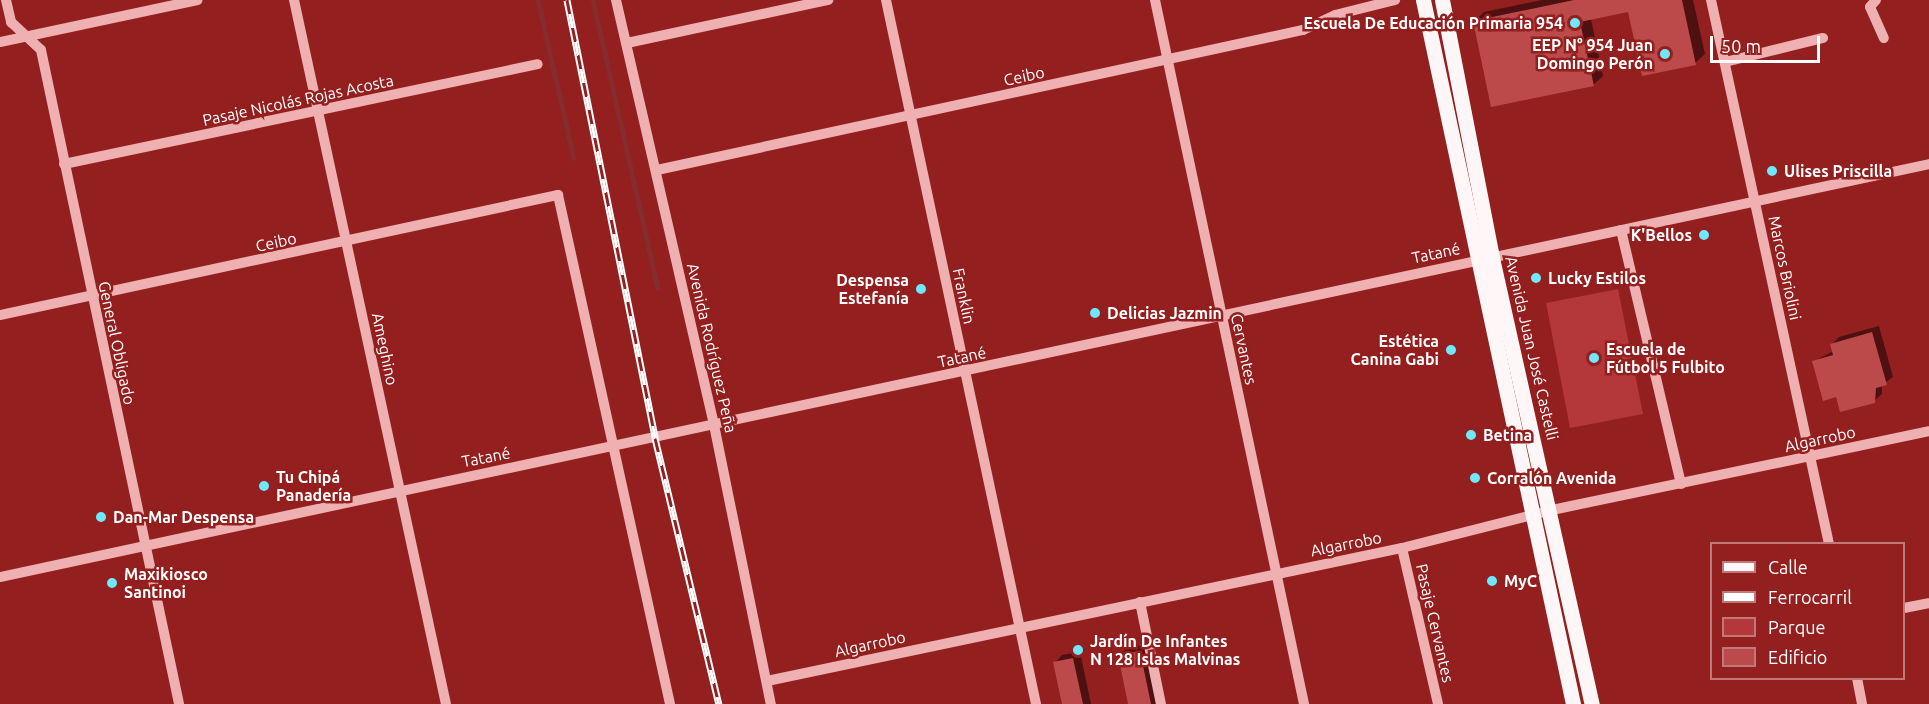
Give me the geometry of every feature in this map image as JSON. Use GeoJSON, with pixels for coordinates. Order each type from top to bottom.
{"type":"FeatureCollection","features":[{"type":"Feature","properties":{"kind":"main road","name":"Avenida Juan José Castelli"},"geometry":{"type":"LineString","coordinates":[[1423,0],[1486,259],[1551,510],[1592,704]]}},
{"type":"Feature","properties":{"kind":"main road","name":"Avenida Juan José Castelli"},"geometry":{"type":"LineString","coordinates":[[1442,0],[1533,517],[1573,704]]}},
{"type":"Feature","properties":{"kind":"street","name":"General Obligado"},"geometry":{"type":"LineString","coordinates":[[6,0],[11,21],[41,50],[179,704]]}},
{"type":"Feature","properties":{"kind":"street"},"geometry":{"type":"LineString","coordinates":[[0,42],[198,0]]}},
{"type":"Feature","properties":{"kind":"street","name":"Ameghino"},"geometry":{"type":"LineString","coordinates":[[294,0],[446,704]]}},
{"type":"Feature","properties":{"kind":"street","name":"Avenida Rodríguez Peña"},"geometry":{"type":"LineString","coordinates":[[616,0],[714,425],[771,704]]}},
{"type":"Feature","properties":{"kind":"street"},"geometry":{"type":"LineString","coordinates":[[627,43],[828,0]]}},
{"type":"Feature","properties":{"kind":"street","name":"Franklin"},"geometry":{"type":"LineString","coordinates":[[886,0],[1036,704]]}},
{"type":"Feature","properties":{"kind":"street","name":"Cervantes"},"geometry":{"type":"LineString","coordinates":[[1155,0],[1304,704]]}},
{"type":"Feature","properties":{"kind":"street","name":"Ceibo"},"geometry":{"type":"LineString","coordinates":[[657,170],[1303,30],[1335,15],[1395,0]]}},
{"type":"Feature","properties":{"kind":"street","name":"Marcos Briolini"},"geometry":{"type":"LineString","coordinates":[[1711,0],[1828,542]]}},
{"type":"Feature","properties":{"kind":"street"},"geometry":{"type":"LineString","coordinates":[[1876,0],[1870,7],[1884,38]]}},
{"type":"Feature","properties":{"kind":"street"},"geometry":{"type":"LineString","coordinates":[[1725,62],[1823,38]]}},
{"type":"Feature","properties":{"kind":"street","name":"Pasaje Nicolás Rojas Acosta"},"geometry":{"type":"LineString","coordinates":[[64,164],[538,64]]}},
{"type":"Feature","properties":{"kind":"street","name":"Tatané"},"geometry":{"type":"LineString","coordinates":[[0,577],[399,489],[614,447],[1929,164]]}},
{"type":"Feature","properties":{"kind":"street","name":"Ceibo"},"geometry":{"type":"LineString","coordinates":[[0,315],[347,243],[558,195],[614,447]]}},
{"type":"Feature","properties":{"kind":"street"},"geometry":{"type":"LineString","coordinates":[[1621,230],[1681,484]]}},
{"type":"Feature","properties":{"kind":"street","name":"Algarrobo"},"geometry":{"type":"LineString","coordinates":[[767,681],[1277,572],[1402,548],[1533,517],[1551,510],[1929,431]]}},
{"type":"Feature","properties":{"kind":"street"},"geometry":{"type":"LineString","coordinates":[[614,447],[667,703]]}},
{"type":"Feature","properties":{"kind":"street","name":"Pasaje Cervantes"},"geometry":{"type":"LineString","coordinates":[[1402,548],[1438,704]]}},
{"type":"Feature","properties":{"kind":"street"},"geometry":{"type":"LineString","coordinates":[[1140,602],[1161,704]]}},
{"type":"Feature","properties":{"kind":"street"},"geometry":{"type":"LineString","coordinates":[[1905,608],[1929,603]]}},
{"type":"Feature","properties":{"kind":"street"},"geometry":{"type":"LineString","coordinates":[[1857,680],[1862,704]]}},
{"type":"Feature","properties":{"kind":"green space","name":"Escuela de Fútbol 5 Fulbito"},"geometry":{"type":"Polygon","coordinates":[[[1618,289],[1643,414],[1570,428],[1546,303],[1618,289]]]}},
{"type":"Feature","properties":{"kind":"building","name":"EEP N° 954 Juan Domingo Perón"},"geometry":{"type":"Polygon","coordinates":[[[1574,0],[1682,0],[1696,65],[1642,76],[1628,12],[1580,22],[1594,86],[1491,107],[1473,21],[1574,0]]]}},
{"type":"Feature","properties":{"kind":"building"},"geometry":{"type":"Polygon","coordinates":[[[1872,332],[1887,385],[1876,388],[1875,403],[1840,412],[1836,397],[1823,401],[1812,361],[1833,355],[1830,344],[1872,332]]]}},
{"type":"Feature","properties":{"kind":"building"},"geometry":{"type":"Polygon","coordinates":[[[1140,651],[1151,704],[1128,704],[1118,655],[1140,651]]]}},
{"type":"Feature","properties":{"kind":"building"},"geometry":{"type":"Polygon","coordinates":[[[1073,658],[1083,704],[1062,704],[1053,662],[1073,658]]]}},
{"type":"Feature","properties":{"kind":"waterway"},"geometry":{"type":"LineString","coordinates":[[538,0],[574,158]]}},
{"type":"Feature","properties":{"kind":"waterway"},"geometry":{"type":"LineString","coordinates":[[593,0],[658,288]]}},
{"type":"Feature","properties":{"kind":"railway"},"geometry":{"type":"LineString","coordinates":[[567,0],[655,438],[719,704]]}},
{"type":"Feature","properties":{"kind":"place","name":"Escuela De Educación Primaria 954"},"geometry":{"type":"Point","coordinates":[1575,23]}},
{"type":"Feature","properties":{"kind":"place","name":"EEP N° 954 Juan Domingo Perón"},"geometry":{"type":"Point","coordinates":[1665,54]}},
{"type":"Feature","properties":{"kind":"place","name":"Ulises Priscilla"},"geometry":{"type":"Point","coordinates":[1772,171]}},
{"type":"Feature","properties":{"kind":"place","name":"K'Bellos"},"geometry":{"type":"Point","coordinates":[1704,235]}},
{"type":"Feature","properties":{"kind":"place","name":"Lucky Estilos"},"geometry":{"type":"Point","coordinates":[1536,278]}},
{"type":"Feature","properties":{"kind":"place","name":"Despensa Estefanía"},"geometry":{"type":"Point","coordinates":[921,289]}},
{"type":"Feature","properties":{"kind":"place","name":"Delicias Jazmin"},"geometry":{"type":"Point","coordinates":[1095,313]}},
{"type":"Feature","properties":{"kind":"place","name":"Estética Canina Gabi"},"geometry":{"type":"Point","coordinates":[1451,350]}},
{"type":"Feature","properties":{"kind":"place","name":"Escuela de Fútbol 5 Fulbito"},"geometry":{"type":"Point","coordinates":[1594,358]}},
{"type":"Feature","properties":{"kind":"place","name":"Betina"},"geometry":{"type":"Point","coordinates":[1471,435]}},
{"type":"Feature","properties":{"kind":"place","name":"Corralón Avenida"},"geometry":{"type":"Point","coordinates":[1475,478]}},
{"type":"Feature","properties":{"kind":"place","name":"Tu Chipá Panadería"},"geometry":{"type":"Point","coordinates":[264,486]}},
{"type":"Feature","properties":{"kind":"place","name":"Dan-Mar Despensa"},"geometry":{"type":"Point","coordinates":[101,517]}},
{"type":"Feature","properties":{"kind":"place","name":"MyC"},"geometry":{"type":"Point","coordinates":[1492,581]}},
{"type":"Feature","properties":{"kind":"place","name":"Maxikiosco Santinoi"},"geometry":{"type":"Point","coordinates":[112,583]}},
{"type":"Feature","properties":{"kind":"place","name":"Jardín De Infantes N 128 Islas Malvinas"},"geometry":{"type":"Point","coordinates":[1078,650]}}]}
